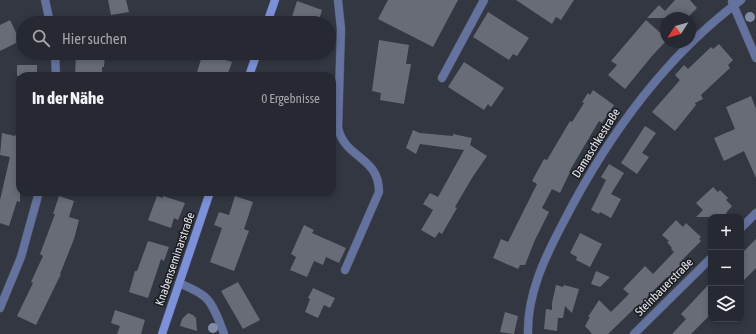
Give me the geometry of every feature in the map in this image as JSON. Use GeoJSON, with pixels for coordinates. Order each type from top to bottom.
{"type":"FeatureCollection","features":[{"type":"Feature","properties":{"kind":"street"},"geometry":{"type":"LineString","coordinates":[[45,0],[48,16]]}},
{"type":"Feature","properties":{"kind":"street"},"geometry":{"type":"LineString","coordinates":[[270,16],[275,0]]}},
{"type":"Feature","properties":{"kind":"street"},"geometry":{"type":"LineString","coordinates":[[338,0],[341,29],[338,128],[340,137],[345,144],[370,166],[379,181],[379,192],[345,270]]}},
{"type":"Feature","properties":{"kind":"street"},"geometry":{"type":"LineString","coordinates":[[442,78],[484,0]]}},
{"type":"Feature","properties":{"kind":"street","name":"Damaschkestraße"},"geometry":{"type":"LineString","coordinates":[[528,334],[531,301],[541,269],[576,197],[604,150],[630,112],[658,77],[733,3],[741,0]]}},
{"type":"Feature","properties":{"kind":"street"},"geometry":{"type":"LineString","coordinates":[[733,3],[756,58]]}},
{"type":"Feature","properties":{"kind":"street"},"geometry":{"type":"LineString","coordinates":[[55,60],[56,72]]}},
{"type":"Feature","properties":{"kind":"street"},"geometry":{"type":"LineString","coordinates":[[250,72],[255,60]]}},
{"type":"Feature","properties":{"kind":"street"},"geometry":{"type":"LineString","coordinates":[[0,308],[21,257],[38,196]]}},
{"type":"Feature","properties":{"kind":"street","name":"Knabenseminarstraße"},"geometry":{"type":"LineString","coordinates":[[162,334],[209,196]]}},
{"type":"Feature","properties":{"kind":"street"},"geometry":{"type":"LineString","coordinates":[[744,225],[756,214]]}},
{"type":"Feature","properties":{"kind":"street","name":"Steinbauerstraße"},"geometry":{"type":"LineString","coordinates":[[634,334],[708,261]]}},
{"type":"Feature","properties":{"kind":"street"},"geometry":{"type":"LineString","coordinates":[[179,283],[193,289],[206,298],[218,317],[224,334]]}},
{"type":"Feature","properties":{"kind":"building"},"geometry":{"type":"Polygon","coordinates":[[[108,0],[126,0],[129,12],[111,15],[108,0]]]}},
{"type":"Feature","properties":{"kind":"building"},"geometry":{"type":"Polygon","coordinates":[[[388,0],[458,0],[433,47],[378,19],[388,0]]]}},
{"type":"Feature","properties":{"kind":"building"},"geometry":{"type":"Polygon","coordinates":[[[516,0],[574,0],[561,20],[556,17],[552,24],[516,0]]]}},
{"type":"Feature","properties":{"kind":"building"},"geometry":{"type":"Polygon","coordinates":[[[675,0],[690,0],[697,8],[693,12],[660,12],[660,18],[647,18],[659,5],[665,11],[675,0]]]}},
{"type":"Feature","properties":{"kind":"building"},"geometry":{"type":"Polygon","coordinates":[[[297,1],[322,10],[320,16],[292,16],[297,1]]]}},
{"type":"Feature","properties":{"kind":"building"},"geometry":{"type":"Polygon","coordinates":[[[488,12],[529,38],[517,56],[513,54],[509,60],[473,37],[488,12]]]}},
{"type":"Feature","properties":{"kind":"building"},"geometry":{"type":"Polygon","coordinates":[[[10,20],[16,33],[16,43],[0,51],[0,25],[10,20]]]}},
{"type":"Feature","properties":{"kind":"building"},"geometry":{"type":"Polygon","coordinates":[[[646,20],[660,33],[660,47],[625,89],[608,75],[617,65],[611,61],[646,20]]]}},
{"type":"Feature","properties":{"kind":"building"},"geometry":{"type":"Polygon","coordinates":[[[379,40],[409,45],[406,64],[411,64],[404,104],[380,100],[381,93],[372,91],[379,40]]]}},
{"type":"Feature","properties":{"kind":"building"},"geometry":{"type":"Polygon","coordinates":[[[719,44],[733,60],[728,65],[730,68],[701,95],[703,99],[695,103],[696,105],[675,131],[652,112],[680,80],[675,75],[684,65],[688,69],[711,47],[713,49],[719,44]]]}},
{"type":"Feature","properties":{"kind":"building"},"geometry":{"type":"Polygon","coordinates":[[[76,60],[104,60],[102,72],[75,72],[76,60]]]}},
{"type":"Feature","properties":{"kind":"building"},"geometry":{"type":"Polygon","coordinates":[[[201,60],[226,60],[232,62],[228,72],[197,72],[201,60]]]}},
{"type":"Feature","properties":{"kind":"building"},"geometry":{"type":"Polygon","coordinates":[[[464,62],[504,88],[491,107],[488,104],[484,110],[448,87],[464,62]]]}},
{"type":"Feature","properties":{"kind":"building"},"geometry":{"type":"Polygon","coordinates":[[[17,65],[37,65],[37,72],[17,72],[17,65]]]}},
{"type":"Feature","properties":{"kind":"building"},"geometry":{"type":"Polygon","coordinates":[[[593,90],[614,105],[602,123],[599,121],[569,172],[560,193],[552,189],[542,208],[549,212],[535,240],[525,265],[520,265],[518,269],[493,258],[501,239],[508,242],[537,184],[532,181],[544,159],[547,160],[570,121],[572,122],[584,103],[582,102],[588,93],[590,95],[593,90]]]}},
{"type":"Feature","properties":{"kind":"building"},"geometry":{"type":"Polygon","coordinates":[[[751,96],[756,109],[756,178],[744,151],[724,161],[714,138],[735,129],[726,107],[751,96]]]}},
{"type":"Feature","properties":{"kind":"building"},"geometry":{"type":"Polygon","coordinates":[[[645,126],[656,133],[642,153],[649,157],[637,174],[621,163],[645,126]]]}},
{"type":"Feature","properties":{"kind":"building"},"geometry":{"type":"Polygon","coordinates":[[[413,130],[420,133],[453,136],[453,134],[472,138],[470,145],[487,156],[455,207],[457,208],[442,234],[439,232],[435,238],[421,230],[433,210],[423,204],[430,193],[438,197],[464,150],[420,144],[416,154],[406,148],[413,130]]]}},
{"type":"Feature","properties":{"kind":"building"},"geometry":{"type":"Polygon","coordinates":[[[2,133],[15,136],[16,134],[16,196],[20,196],[20,202],[17,201],[9,226],[0,223],[0,200],[10,157],[0,155],[2,133]]]}},
{"type":"Feature","properties":{"kind":"building"},"geometry":{"type":"Polygon","coordinates":[[[609,164],[624,173],[611,194],[621,199],[611,218],[600,212],[599,214],[591,210],[606,180],[601,177],[609,164]]]}},
{"type":"Feature","properties":{"kind":"building"},"geometry":{"type":"Polygon","coordinates":[[[713,187],[718,192],[720,190],[728,198],[726,200],[732,206],[726,214],[708,214],[708,217],[696,217],[703,210],[696,203],[713,187]]]}},
{"type":"Feature","properties":{"kind":"building"},"geometry":{"type":"Polygon","coordinates":[[[59,196],[74,201],[69,217],[79,220],[74,239],[61,274],[36,325],[17,316],[33,283],[31,282],[43,256],[40,254],[55,214],[53,214],[59,196]]]}},
{"type":"Feature","properties":{"kind":"building"},"geometry":{"type":"Polygon","coordinates":[[[157,196],[163,198],[163,196],[185,203],[178,220],[174,218],[171,228],[148,220],[157,196]]]}},
{"type":"Feature","properties":{"kind":"building"},"geometry":{"type":"Polygon","coordinates":[[[235,196],[253,202],[244,229],[249,231],[234,271],[210,262],[222,228],[214,225],[219,212],[229,215],[235,196]]]}},
{"type":"Feature","properties":{"kind":"building"},"geometry":{"type":"Polygon","coordinates":[[[676,220],[683,227],[686,223],[701,237],[699,239],[701,241],[682,260],[687,265],[672,281],[667,277],[647,297],[649,299],[642,307],[639,304],[608,334],[592,334],[585,326],[590,317],[588,317],[599,300],[611,312],[629,294],[623,289],[645,266],[653,274],[674,252],[667,242],[669,241],[662,235],[676,220]]]}},
{"type":"Feature","properties":{"kind":"building"},"geometry":{"type":"Polygon","coordinates":[[[304,225],[314,230],[312,233],[346,248],[339,263],[326,257],[323,265],[314,261],[307,277],[290,270],[296,257],[291,254],[304,225]]]}},
{"type":"Feature","properties":{"kind":"building"},"geometry":{"type":"Polygon","coordinates":[[[580,233],[602,244],[590,267],[576,260],[577,257],[570,253],[580,233]]]}},
{"type":"Feature","properties":{"kind":"building"},"geometry":{"type":"Polygon","coordinates":[[[756,239],[756,268],[744,280],[744,251],[756,239]]]}},
{"type":"Feature","properties":{"kind":"building"},"geometry":{"type":"Polygon","coordinates":[[[148,241],[169,247],[164,261],[161,259],[148,298],[129,292],[135,271],[137,271],[148,241]]]}},
{"type":"Feature","properties":{"kind":"building"},"geometry":{"type":"Polygon","coordinates":[[[596,271],[610,277],[600,287],[591,284],[596,271]]]}},
{"type":"Feature","properties":{"kind":"building"},"geometry":{"type":"Polygon","coordinates":[[[238,282],[260,320],[243,329],[221,291],[238,282]]]}},
{"type":"Feature","properties":{"kind":"building"},"geometry":{"type":"Polygon","coordinates":[[[556,285],[563,287],[564,285],[579,289],[572,313],[565,306],[563,318],[558,318],[557,331],[544,329],[546,309],[552,310],[556,285]]]}},
{"type":"Feature","properties":{"kind":"building"},"geometry":{"type":"Polygon","coordinates":[[[708,285],[708,317],[691,334],[672,334],[686,319],[681,314],[708,285]]]}},
{"type":"Feature","properties":{"kind":"building"},"geometry":{"type":"Polygon","coordinates":[[[313,288],[335,298],[330,308],[324,305],[318,318],[305,312],[310,299],[308,298],[313,288]]]}},
{"type":"Feature","properties":{"kind":"building"},"geometry":{"type":"Polygon","coordinates":[[[115,310],[145,320],[141,334],[117,334],[120,326],[111,323],[115,310]]]}},
{"type":"Feature","properties":{"kind":"building"},"geometry":{"type":"Polygon","coordinates":[[[505,312],[518,316],[514,334],[500,332],[505,312]]]}},
{"type":"Feature","properties":{"kind":"building"},"geometry":{"type":"Polygon","coordinates":[[[188,313],[196,318],[197,331],[180,326],[182,319],[188,313]]]}}]}
